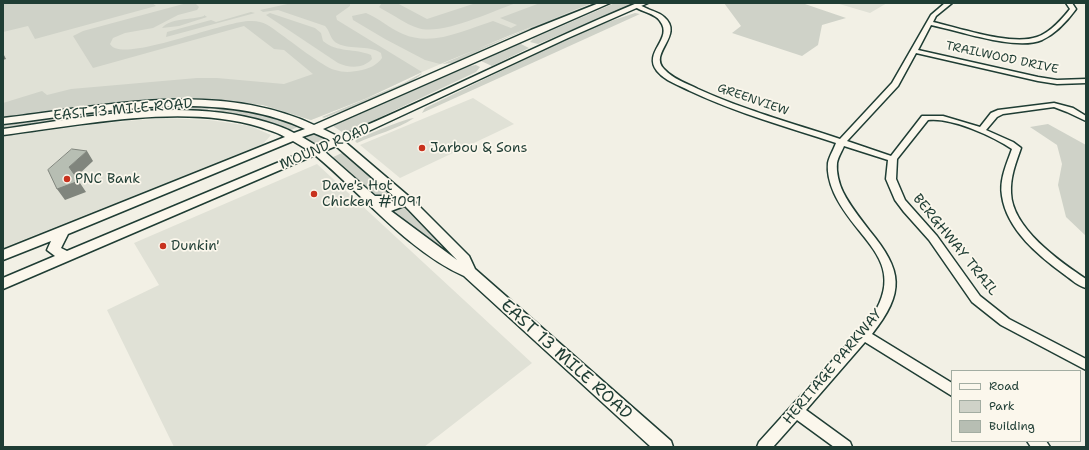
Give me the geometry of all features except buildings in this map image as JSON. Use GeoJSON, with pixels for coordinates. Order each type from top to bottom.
{"type":"FeatureCollection","features":[{"type":"Feature","properties":{"kind":"main road","name":"MOUND ROAD"},"geometry":{"type":"LineString","coordinates":[[3,255],[394,96],[529,34],[606,3]]}},
{"type":"Feature","properties":{"kind":"main road","name":"MOUND ROAD"},"geometry":{"type":"LineString","coordinates":[[3,284],[338,142],[540,47],[641,5]]}},
{"type":"Feature","properties":{"kind":"main road"},"geometry":{"type":"LineString","coordinates":[[529,34],[524,40],[525,43],[540,47]]}},
{"type":"Feature","properties":{"kind":"main road"},"geometry":{"type":"LineString","coordinates":[[468,62],[484,65],[485,69],[481,76]]}},
{"type":"Feature","properties":{"kind":"main road","name":"EAST 13 MILE ROAD"},"geometry":{"type":"LineString","coordinates":[[3,121],[143,105],[183,103],[226,105],[276,113],[316,128],[338,142],[404,199],[464,259],[469,272]]}},
{"type":"Feature","properties":{"kind":"main road"},"geometry":{"type":"LineString","coordinates":[[210,115],[209,112],[212,109],[226,105]]}},
{"type":"Feature","properties":{"kind":"main road","name":"EAST 13 MILE ROAD"},"geometry":{"type":"LineString","coordinates":[[3,132],[146,115],[210,115],[260,124],[294,137],[317,151],[390,217],[452,265],[469,272],[664,447]]}},
{"type":"Feature","properties":{"kind":"main road"},"geometry":{"type":"LineString","coordinates":[[357,187],[364,186],[386,206],[390,207],[398,205],[404,199]]}},
{"type":"Feature","properties":{"kind":"main road"},"geometry":{"type":"LineString","coordinates":[[63,231],[54,250],[67,257]]}},
{"type":"Feature","properties":{"kind":"street","name":"HERITAGE PARKWAY"},"geometry":{"type":"LineString","coordinates":[[764,447],[863,335],[881,313],[888,299],[892,285],[890,270],[884,258],[847,207],[834,181],[835,152],[842,142],[895,84],[937,11],[949,3]]}},
{"type":"Feature","properties":{"kind":"street"},"geometry":{"type":"LineString","coordinates":[[930,22],[1005,39],[1034,40],[1043,36],[1069,14],[1073,9],[1069,3]]}},
{"type":"Feature","properties":{"kind":"street"},"geometry":{"type":"LineString","coordinates":[[641,5],[658,16],[664,22]]}},
{"type":"Feature","properties":{"kind":"street"},"geometry":{"type":"LineString","coordinates":[[627,10],[636,11],[664,22]]}},
{"type":"Feature","properties":{"kind":"street","name":"GREENVIEW"},"geometry":{"type":"LineString","coordinates":[[664,22],[668,31],[658,51],[656,60],[660,69],[671,79],[723,103],[893,159]]}},
{"type":"Feature","properties":{"kind":"street","name":"TRAILWOOD DRIVE"},"geometry":{"type":"LineString","coordinates":[[915,51],[1038,79],[1057,82],[1086,81]]}},
{"type":"Feature","properties":{"kind":"street"},"geometry":{"type":"LineString","coordinates":[[981,131],[994,115],[1001,112],[1054,106],[1070,110],[1086,119]]}},
{"type":"Feature","properties":{"kind":"street"},"geometry":{"type":"LineString","coordinates":[[893,159],[925,118],[930,116],[943,118],[1001,138],[1017,148],[1006,182],[1006,195],[1009,208],[1036,245],[1058,264],[1086,284]]}},
{"type":"Feature","properties":{"kind":"street","name":"BERGHWAY TRAIL"},"geometry":{"type":"LineString","coordinates":[[893,159],[891,179],[900,200],[907,210],[933,238],[976,299],[1005,322],[1086,365]]}},
{"type":"Feature","properties":{"kind":"street"},"geometry":{"type":"LineString","coordinates":[[863,335],[951,389]]}},
{"type":"Feature","properties":{"kind":"street"},"geometry":{"type":"LineString","coordinates":[[796,411],[845,447]]}},
{"type":"Feature","properties":{"kind":"shaded area"},"geometry":{"type":"Polygon","coordinates":[[[3,3],[592,3],[507,36],[422,72],[367,98],[311,120],[263,105],[200,99],[148,101],[3,118],[3,3]]]}},
{"type":"Feature","properties":{"kind":"shaded area"},"geometry":{"type":"Polygon","coordinates":[[[836,3],[887,3],[870,13],[836,3]]]}},
{"type":"Feature","properties":{"kind":"shaded area"},"geometry":{"type":"Polygon","coordinates":[[[473,98],[514,124],[400,178],[360,145],[473,98]]]}},
{"type":"Feature","properties":{"kind":"shaded area"},"geometry":{"type":"Polygon","coordinates":[[[164,118],[209,120],[250,126],[271,135],[263,144],[3,248],[3,136],[105,123],[164,118]]]}},
{"type":"Feature","properties":{"kind":"shaded area"},"geometry":{"type":"Polygon","coordinates":[[[317,164],[532,363],[424,447],[174,447],[107,310],[159,285],[134,243],[317,164]]]}},
{"type":"Feature","properties":{"kind":"green space"},"geometry":{"type":"Polygon","coordinates":[[[3,3],[152,3],[156,6],[35,39],[28,26],[3,32],[3,3]]]}},
{"type":"Feature","properties":{"kind":"green space"},"geometry":{"type":"Polygon","coordinates":[[[187,3],[195,3],[199,7],[197,10],[178,15],[153,28],[125,33],[113,38],[110,44],[118,49],[133,49],[176,40],[239,22],[256,21],[270,26],[315,59],[330,68],[342,72],[359,71],[378,63],[382,58],[381,53],[376,50],[340,45],[333,40],[325,26],[278,10],[263,12],[260,10],[292,3],[350,3],[350,6],[336,16],[337,20],[422,72],[367,98],[311,120],[263,105],[200,99],[148,101],[3,118],[3,103],[42,91],[47,95],[71,89],[197,78],[217,78],[284,84],[313,74],[284,50],[274,49],[244,26],[93,68],[73,36],[83,31],[187,3]]]}},
{"type":"Feature","properties":{"kind":"green space"},"geometry":{"type":"Polygon","coordinates":[[[382,3],[397,3],[427,19],[476,3],[516,3],[467,22],[440,29],[428,30],[413,26],[379,7],[382,3]]]}},
{"type":"Feature","properties":{"kind":"green space"},"geometry":{"type":"Polygon","coordinates":[[[540,3],[592,3],[440,64],[425,60],[385,39],[353,20],[352,16],[366,13],[403,34],[414,38],[425,39],[448,36],[493,21],[511,28],[517,25],[500,18],[540,3]]]}},
{"type":"Feature","properties":{"kind":"green space"},"geometry":{"type":"Polygon","coordinates":[[[594,3],[598,3],[509,37],[453,63],[442,64],[508,36],[594,3]]]}},
{"type":"Feature","properties":{"kind":"green space"},"geometry":{"type":"Polygon","coordinates":[[[615,3],[636,3],[538,44],[530,42],[534,38],[615,3]]]}},
{"type":"Feature","properties":{"kind":"green space"},"geometry":{"type":"Polygon","coordinates":[[[724,3],[802,3],[846,18],[822,25],[818,45],[802,56],[732,33],[741,26],[724,3]]]}},
{"type":"Feature","properties":{"kind":"green space"},"geometry":{"type":"Polygon","coordinates":[[[251,12],[255,13],[166,37],[167,32],[211,20],[216,22],[251,12]]]}},
{"type":"Feature","properties":{"kind":"green space"},"geometry":{"type":"Polygon","coordinates":[[[270,13],[315,28],[321,33],[323,41],[328,45],[340,49],[365,53],[371,55],[372,59],[364,65],[356,67],[338,63],[266,15],[270,13]]]}},
{"type":"Feature","properties":{"kind":"green space"},"geometry":{"type":"Polygon","coordinates":[[[635,13],[640,14],[422,113],[425,108],[565,40],[596,26],[635,13]]]}},
{"type":"Feature","properties":{"kind":"green space"},"geometry":{"type":"Polygon","coordinates":[[[204,15],[207,17],[179,26],[162,28],[170,22],[204,15]]]}},
{"type":"Feature","properties":{"kind":"green space"},"geometry":{"type":"Polygon","coordinates":[[[519,43],[529,48],[492,66],[481,61],[519,43]]]}},
{"type":"Feature","properties":{"kind":"green space"},"geometry":{"type":"Polygon","coordinates":[[[476,65],[480,67],[476,72],[345,134],[333,126],[470,66],[476,65]]]}},
{"type":"Feature","properties":{"kind":"green space"},"geometry":{"type":"Polygon","coordinates":[[[422,73],[417,78],[393,90],[333,115],[324,118],[322,117],[404,83],[422,73]]]}},
{"type":"Feature","properties":{"kind":"green space"},"geometry":{"type":"Polygon","coordinates":[[[161,106],[212,106],[205,112],[181,112],[3,130],[3,125],[38,119],[161,106]]]}},
{"type":"Feature","properties":{"kind":"green space"},"geometry":{"type":"Polygon","coordinates":[[[222,108],[266,115],[302,125],[289,131],[214,113],[215,110],[222,108]]]}},
{"type":"Feature","properties":{"kind":"green space"},"geometry":{"type":"Polygon","coordinates":[[[414,118],[400,126],[357,143],[355,141],[384,128],[414,118]]]}},
{"type":"Feature","properties":{"kind":"green space"},"geometry":{"type":"Polygon","coordinates":[[[1048,124],[1086,145],[1086,236],[1066,217],[1058,185],[1062,164],[1057,145],[1030,127],[1048,124]]]}},
{"type":"Feature","properties":{"kind":"green space"},"geometry":{"type":"Polygon","coordinates":[[[316,133],[330,140],[316,145],[305,138],[316,133]]]}},
{"type":"Feature","properties":{"kind":"green space"},"geometry":{"type":"Polygon","coordinates":[[[344,152],[397,199],[397,202],[386,203],[331,158],[344,152]]]}},
{"type":"Feature","properties":{"kind":"green space"},"geometry":{"type":"Polygon","coordinates":[[[405,206],[458,260],[458,262],[391,211],[405,206]]]}},
{"type":"Feature","properties":{"kind":"place","name":"Jarbou & Sons"},"geometry":{"type":"Point","coordinates":[422,148]}},
{"type":"Feature","properties":{"kind":"place","name":"PNC Bank"},"geometry":{"type":"Point","coordinates":[67,179]}},
{"type":"Feature","properties":{"kind":"place","name":"Dave's Hot Chicken #1091"},"geometry":{"type":"Point","coordinates":[314,194]}},
{"type":"Feature","properties":{"kind":"place","name":"Dunkin'"},"geometry":{"type":"Point","coordinates":[163,246]}}]}
